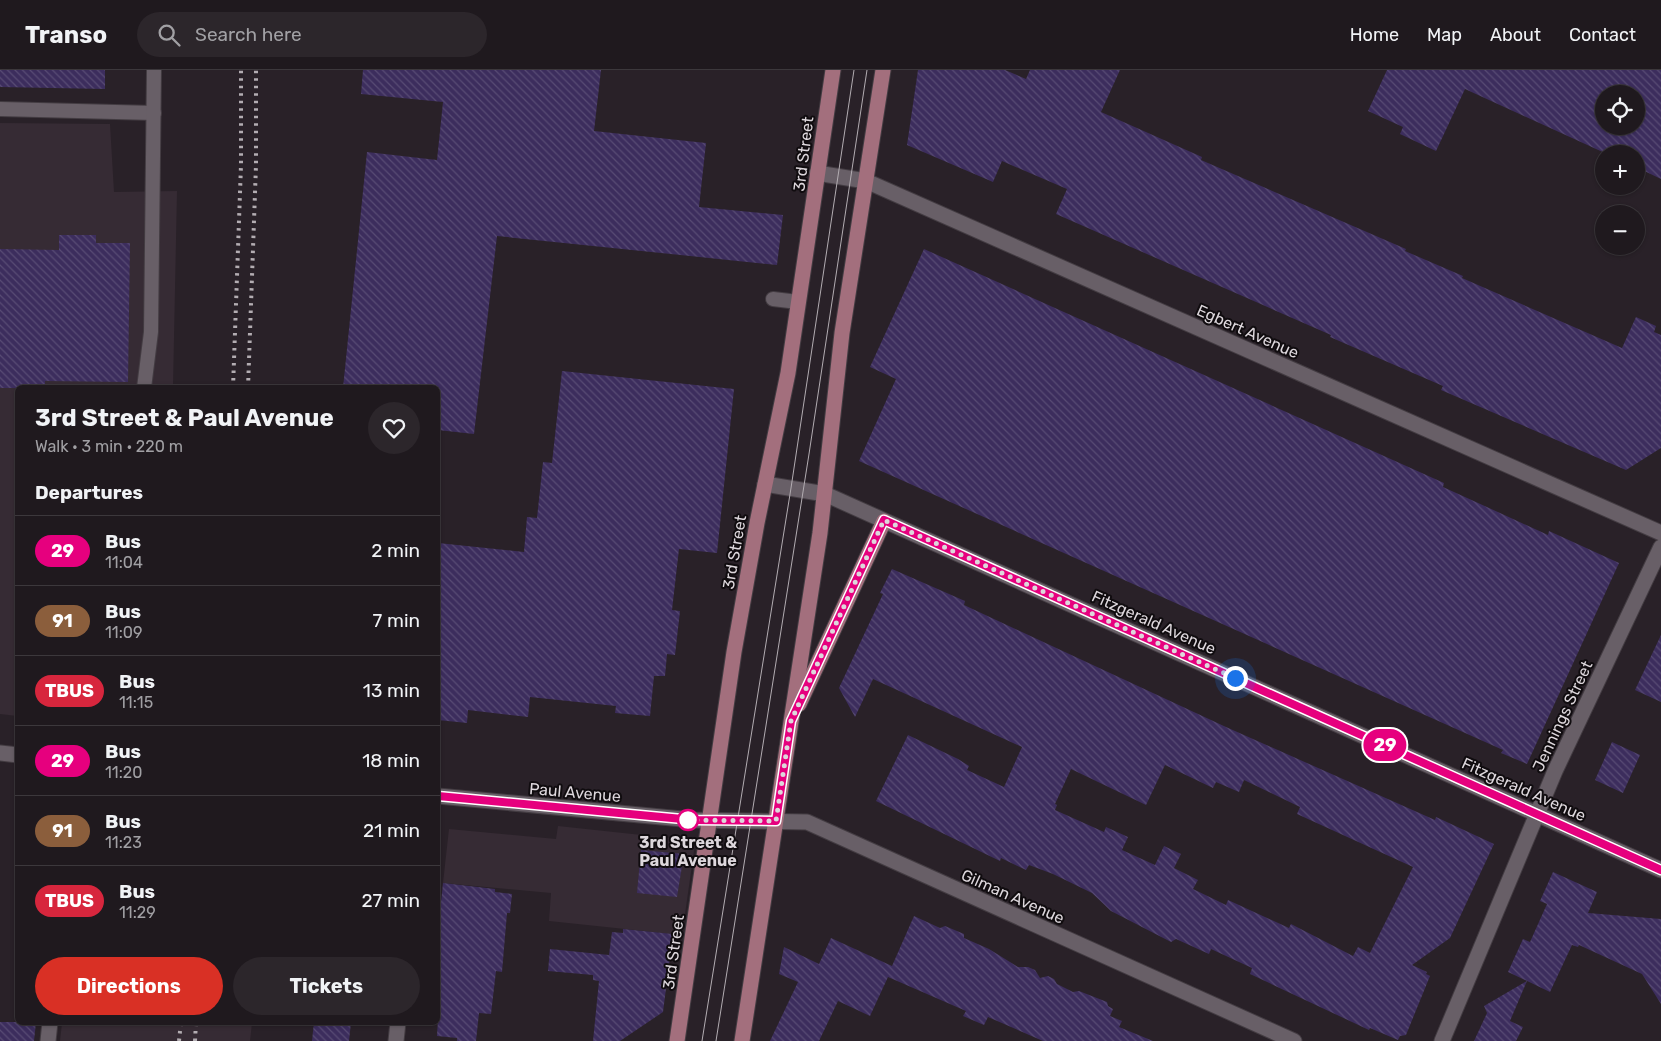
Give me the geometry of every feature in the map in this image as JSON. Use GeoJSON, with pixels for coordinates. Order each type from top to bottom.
{"type":"FeatureCollection","features":[{"type":"Feature","properties":{"kind":"main road","name":"3rd Street"},"geometry":{"type":"LineString","coordinates":[[677,1041],[734,652],[788,373],[833,70]]}},
{"type":"Feature","properties":{"kind":"main road"},"geometry":{"type":"LineString","coordinates":[[742,1041],[825,494],[842,334],[882,70]]}},
{"type":"Feature","properties":{"kind":"main road"},"geometry":{"type":"LineString","coordinates":[[791,721],[884,520]]}},
{"type":"Feature","properties":{"kind":"street","name":"Egbert Avenue"},"geometry":{"type":"LineString","coordinates":[[817,173],[866,181],[1661,533]]}},
{"type":"Feature","properties":{"kind":"street","name":"Fitzgerald Avenue"},"geometry":{"type":"LineString","coordinates":[[765,484],[825,494],[1661,870]]}},
{"type":"Feature","properties":{"kind":"street","name":"Jennings Street"},"geometry":{"type":"LineString","coordinates":[[1442,1041],[1555,771],[1661,547]]}},
{"type":"Feature","properties":{"kind":"street"},"geometry":{"type":"LineString","coordinates":[[0,753],[15,755]]}},
{"type":"Feature","properties":{"kind":"street","name":"Paul Avenue"},"geometry":{"type":"LineString","coordinates":[[440,796],[710,821]]}},
{"type":"Feature","properties":{"kind":"street","name":"Gilman Avenue"},"geometry":{"type":"LineString","coordinates":[[710,821],[807,822],[1294,1041]]}},
{"type":"Feature","properties":{"kind":"street"},"geometry":{"type":"LineString","coordinates":[[48,1041],[50,1025]]}},
{"type":"Feature","properties":{"kind":"street"},"geometry":{"type":"LineString","coordinates":[[396,1041],[398,1025]]}},
{"type":"Feature","properties":{"kind":"lane"},"geometry":{"type":"LineString","coordinates":[[144,385],[151,332],[154,70]]}},
{"type":"Feature","properties":{"kind":"lane"},"geometry":{"type":"LineString","coordinates":[[0,109],[154,113]]}},
{"type":"Feature","properties":{"kind":"lane"},"geometry":{"type":"LineString","coordinates":[[773,299],[798,302]]}},
{"type":"Feature","properties":{"kind":"shaded area"},"geometry":{"type":"Polygon","coordinates":[[[0,123],[110,124],[114,192],[177,191],[173,385],[15,385],[15,716],[0,714],[0,123]]]}},
{"type":"Feature","properties":{"kind":"shaded area"},"geometry":{"type":"Polygon","coordinates":[[[558,826],[688,840],[693,845],[694,851],[682,935],[549,921],[551,893],[443,883],[449,829],[556,839],[558,826]]]}},
{"type":"Feature","properties":{"kind":"shaded area"},"geometry":{"type":"Polygon","coordinates":[[[62,1025],[252,1025],[250,1041],[60,1041],[62,1025]]]}},
{"type":"Feature","properties":{"kind":"building"},"geometry":{"type":"Polygon","coordinates":[[[0,70],[105,70],[105,89],[0,87],[0,70]]]}},
{"type":"Feature","properties":{"kind":"building"},"geometry":{"type":"Polygon","coordinates":[[[363,70],[601,70],[594,131],[706,143],[699,207],[783,215],[777,265],[497,236],[474,434],[440,430],[440,385],[343,385],[367,152],[437,160],[443,102],[361,94],[363,70]]]}},
{"type":"Feature","properties":{"kind":"building"},"geometry":{"type":"Polygon","coordinates":[[[918,70],[1005,70],[1026,79],[1030,70],[1120,70],[1101,112],[1202,157],[1201,160],[1406,249],[1405,251],[1463,276],[1462,278],[1622,348],[1636,317],[1656,326],[1654,332],[1661,335],[1661,448],[1626,470],[1441,390],[1443,386],[1056,214],[1067,189],[1002,161],[993,182],[907,145],[918,70]]]}},
{"type":"Feature","properties":{"kind":"building"},"geometry":{"type":"Polygon","coordinates":[[[1387,70],[1661,70],[1661,179],[1645,171],[1645,145],[1595,145],[1595,149],[1465,89],[1436,151],[1400,134],[1403,127],[1368,111],[1387,70]]]}},
{"type":"Feature","properties":{"kind":"building"},"geometry":{"type":"Polygon","coordinates":[[[59,235],[96,235],[96,243],[130,243],[128,382],[45,381],[45,385],[15,385],[15,388],[0,388],[0,249],[59,250],[59,235]]]}},
{"type":"Feature","properties":{"kind":"building"},"geometry":{"type":"Polygon","coordinates":[[[924,249],[1444,483],[1443,487],[1548,535],[1549,531],[1619,563],[1527,764],[1501,753],[1503,750],[859,461],[896,379],[870,367],[924,249]]]}},
{"type":"Feature","properties":{"kind":"building"},"geometry":{"type":"Polygon","coordinates":[[[562,371],[734,389],[717,553],[679,549],[672,610],[680,611],[675,655],[667,654],[665,676],[654,676],[650,716],[615,713],[616,706],[530,697],[528,717],[468,710],[467,723],[440,720],[440,543],[524,552],[527,517],[537,518],[543,462],[552,463],[562,371]]]}},
{"type":"Feature","properties":{"kind":"building"},"geometry":{"type":"Polygon","coordinates":[[[892,569],[965,601],[964,605],[1226,727],[1435,820],[1436,817],[1494,844],[1450,938],[1412,965],[1427,972],[1426,974],[1430,976],[1406,1035],[1400,1036],[1398,1040],[1370,1028],[1369,1030],[1250,974],[1252,968],[1211,949],[1209,954],[1176,939],[1171,942],[1111,911],[1092,893],[1053,874],[1029,865],[1026,870],[1001,858],[1000,861],[876,801],[908,735],[958,759],[969,766],[967,770],[1004,787],[1022,747],[873,679],[855,717],[839,688],[883,594],[880,593],[892,569]],[[1165,765],[1146,805],[1071,769],[1055,804],[1057,805],[1055,810],[1104,832],[1106,827],[1128,837],[1122,850],[1155,865],[1164,846],[1181,854],[1174,868],[1198,880],[1193,889],[1226,905],[1228,900],[1289,928],[1291,924],[1353,956],[1358,947],[1370,953],[1413,867],[1297,814],[1300,807],[1244,780],[1239,792],[1216,782],[1213,788],[1165,765]]]}},
{"type":"Feature","properties":{"kind":"building"},"geometry":{"type":"Polygon","coordinates":[[[1661,635],[1661,702],[1635,690],[1661,635]]]}},
{"type":"Feature","properties":{"kind":"building"},"geometry":{"type":"Polygon","coordinates":[[[1612,742],[1640,755],[1623,793],[1595,780],[1612,742]]]}},
{"type":"Feature","properties":{"kind":"building"},"geometry":{"type":"Polygon","coordinates":[[[641,850],[684,854],[677,897],[637,893],[641,850]]]}},
{"type":"Feature","properties":{"kind":"building"},"geometry":{"type":"Polygon","coordinates":[[[1553,872],[1597,892],[1588,913],[1661,919],[1661,1004],[1642,974],[1579,945],[1578,947],[1572,945],[1550,992],[1508,972],[1523,939],[1530,942],[1547,904],[1540,901],[1553,872]]]}},
{"type":"Feature","properties":{"kind":"building"},"geometry":{"type":"Polygon","coordinates":[[[443,883],[495,889],[495,892],[512,894],[510,913],[507,913],[502,972],[496,971],[491,1014],[479,1013],[476,1041],[457,1041],[457,1038],[437,1036],[438,1025],[440,1025],[440,912],[443,883]]]}},
{"type":"Feature","properties":{"kind":"building"},"geometry":{"type":"Polygon","coordinates":[[[914,916],[940,928],[945,926],[964,934],[964,938],[989,949],[1018,967],[1028,967],[1035,970],[1040,978],[1048,976],[1054,979],[1057,984],[1073,992],[1079,991],[1107,1002],[1108,1006],[1113,1009],[1110,1016],[1122,1021],[1119,1027],[1153,1041],[1043,1041],[988,1017],[984,1025],[963,1016],[966,1011],[888,977],[870,1016],[838,1001],[819,1041],[770,1041],[798,982],[779,974],[784,947],[819,964],[831,938],[892,966],[914,916]]]}},
{"type":"Feature","properties":{"kind":"building"},"geometry":{"type":"Polygon","coordinates":[[[623,929],[673,934],[663,1012],[620,1041],[593,1041],[599,981],[593,980],[593,975],[548,971],[550,949],[609,955],[612,932],[623,933],[623,929]]]}},
{"type":"Feature","properties":{"kind":"building"},"geometry":{"type":"Polygon","coordinates":[[[1527,981],[1510,1021],[1523,1027],[1516,1041],[1474,1041],[1487,1013],[1484,1006],[1527,981]]]}},
{"type":"Feature","properties":{"kind":"building"},"geometry":{"type":"Polygon","coordinates":[[[0,1022],[15,1022],[15,1025],[36,1025],[34,1041],[0,1041],[0,1022]]]}},
{"type":"Feature","properties":{"kind":"building"},"geometry":{"type":"Polygon","coordinates":[[[314,1025],[351,1025],[349,1041],[312,1041],[314,1025]]]}},
{"type":"Feature","properties":{"kind":"tram line"},"geometry":{"type":"LineString","coordinates":[[702,1041],[791,488],[854,70]]}},
{"type":"Feature","properties":{"kind":"tram line"},"geometry":{"type":"LineString","coordinates":[[716,1041],[809,454],[867,70]]}},
{"type":"Feature","properties":{"kind":"railway"},"geometry":{"type":"LineString","coordinates":[[233,385],[241,165],[241,70]]}},
{"type":"Feature","properties":{"kind":"railway"},"geometry":{"type":"LineString","coordinates":[[248,385],[256,165],[256,70]]}},
{"type":"Feature","properties":{"kind":"railway"},"geometry":{"type":"LineString","coordinates":[[179,1041],[181,1025]]}},
{"type":"Feature","properties":{"kind":"railway"},"geometry":{"type":"LineString","coordinates":[[195,1041],[196,1025]]}},
{"type":"Feature","properties":{"kind":"bus line","name":"29"},"geometry":{"type":"LineString","coordinates":[[440,796],[693,820],[776,821],[791,721],[884,520],[1661,870]]}},
{"type":"Feature","properties":{"kind":"place","name":"3rd Street & Paul Avenue"},"geometry":{"type":"Point","coordinates":[688,820]}},
{"type":"Feature","properties":{"kind":"route"},"geometry":{"type":"LineString","coordinates":[[688,820],[776,821],[791,721],[884,520],[1235,678]]}}]}
